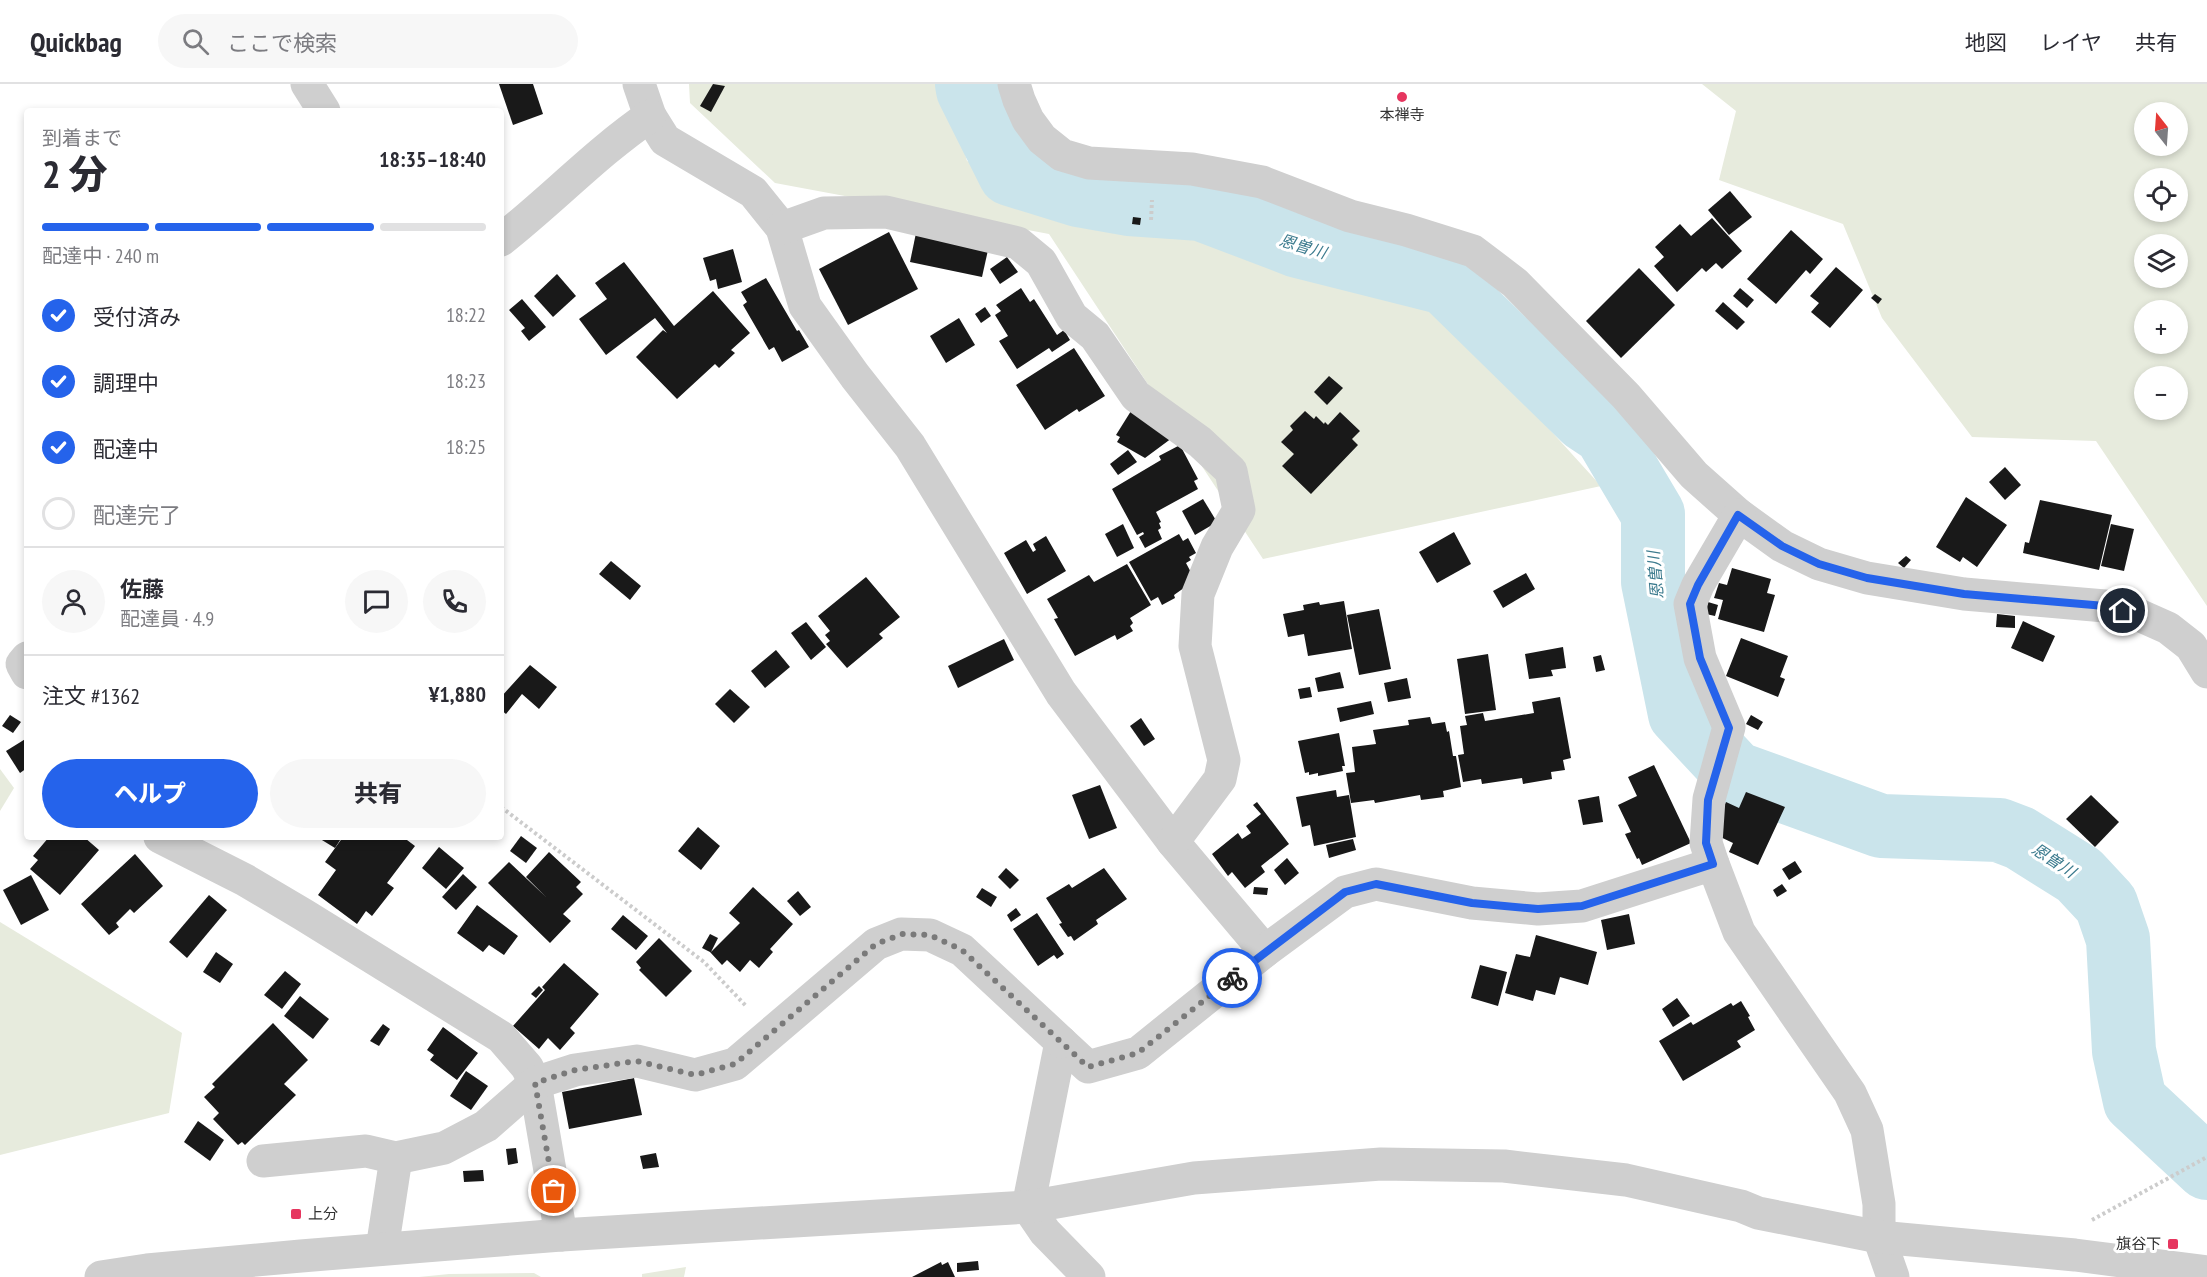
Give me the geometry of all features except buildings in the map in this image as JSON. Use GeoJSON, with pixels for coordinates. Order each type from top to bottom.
{"type":"FeatureCollection","features":[{"type":"Feature","properties":{"kind":"street"},"geometry":{"type":"LineString","coordinates":[[307,84],[322,108]]}},
{"type":"Feature","properties":{"kind":"street"},"geometry":{"type":"LineString","coordinates":[[639,84],[650,116],[665,140],[753,192],[783,228],[805,306],[855,376],[910,446],[1061,693],[1173,842],[1265,951]]}},
{"type":"Feature","properties":{"kind":"street"},"geometry":{"type":"LineString","coordinates":[[1014,84],[1028,120],[1042,139],[1062,155],[1089,163],[1192,169],[1262,182],[1350,216],[1406,230],[1473,252],[1515,283],[1626,396],[1694,476],[1738,515],[1782,546],[1819,564],[1867,578],[1964,594],[2105,606],[2142,616],[2168,628],[2191,646],[2207,672]]}},
{"type":"Feature","properties":{"kind":"street"},"geometry":{"type":"LineString","coordinates":[[504,238],[539,210],[623,134],[650,116]]}},
{"type":"Feature","properties":{"kind":"street"},"geometry":{"type":"LineString","coordinates":[[783,228],[824,213],[885,212],[1018,243],[1041,262],[1072,317],[1095,336],[1136,396],[1200,442],[1231,471],[1239,510],[1217,547],[1198,594],[1195,646],[1224,760],[1220,779],[1173,842]]}},
{"type":"Feature","properties":{"kind":"street"},"geometry":{"type":"LineString","coordinates":[[1738,515],[1698,585],[1690,604],[1700,658],[1729,728],[1708,800],[1706,843],[1739,932],[1850,1093],[1867,1130],[1879,1204],[1880,1237],[1893,1277]]}},
{"type":"Feature","properties":{"kind":"street"},"geometry":{"type":"LineString","coordinates":[[166,840],[245,880],[501,1038],[527,1067],[535,1083],[561,1235]]}},
{"type":"Feature","properties":{"kind":"street"},"geometry":{"type":"LineString","coordinates":[[262,1161],[366,1151],[396,1158],[444,1148],[486,1126],[535,1083],[575,1070],[637,1061],[695,1075],[735,1064],[876,944],[902,934],[930,935],[962,950],[1088,1067],[1138,1053],[1265,951],[1345,892],[1376,884],[1472,903],[1549,908],[1582,906],[1713,864]]}},
{"type":"Feature","properties":{"kind":"street"},"geometry":{"type":"LineString","coordinates":[[1061,1042],[1028,1207],[1045,1232],[1089,1277]]}},
{"type":"Feature","properties":{"kind":"street"},"geometry":{"type":"LineString","coordinates":[[382,1249],[396,1158]]}},
{"type":"Feature","properties":{"kind":"street"},"geometry":{"type":"LineString","coordinates":[[101,1277],[147,1270],[561,1235],[1028,1207],[1194,1178],[1381,1164],[1504,1166],[1626,1180],[1741,1206],[1758,1213],[1880,1237],[2075,1255],[2207,1272]]}},
{"type":"Feature","properties":{"kind":"path"},"geometry":{"type":"LineString","coordinates":[[504,809],[704,962],[772,1034]]}},
{"type":"Feature","properties":{"kind":"path"},"geometry":{"type":"LineString","coordinates":[[2075,1255],[2080,1235],[2095,1218],[2207,1157]]}},
{"type":"Feature","properties":{"kind":"shaded area"},"geometry":{"type":"Polygon","coordinates":[[[689,84],[946,84],[967,161],[1252,260],[1442,311],[1601,486],[1263,559],[1049,234],[775,183],[690,103],[689,84]]]}},
{"type":"Feature","properties":{"kind":"shaded area"},"geometry":{"type":"Polygon","coordinates":[[[1702,84],[2207,84],[2207,606],[2096,441],[1972,437],[1882,318],[1843,224],[1719,180],[1736,111],[1702,84]]]}},
{"type":"Feature","properties":{"kind":"shaded area"},"geometry":{"type":"Polygon","coordinates":[[[0,769],[14,788],[0,811],[0,769]]]}},
{"type":"Feature","properties":{"kind":"shaded area"},"geometry":{"type":"Polygon","coordinates":[[[0,922],[182,1033],[169,1113],[0,1155],[0,922]]]}},
{"type":"Feature","properties":{"kind":"shaded area"},"geometry":{"type":"Polygon","coordinates":[[[686,1267],[684,1277],[642,1277],[642,1274],[686,1267]]]}},
{"type":"Feature","properties":{"kind":"shaded area"},"geometry":{"type":"Polygon","coordinates":[[[534,1273],[541,1277],[419,1277],[449,1274],[534,1273]]]}},
{"type":"Feature","properties":{"kind":"waterway","name":"恩曽川"},"geometry":{"type":"LineString","coordinates":[[967,84],[1010,174],[1078,195],[1129,204],[1201,209],[1298,246],[1445,283],[1584,419],[1605,433],[1653,514],[1653,582],[1680,714],[1735,773],[1881,826],[1999,830],[2020,838],[2079,875],[2106,904],[2118,939],[2124,1051],[2135,1101],[2207,1168]]}},
{"type":"Feature","properties":{"kind":"way so far"},"geometry":{"type":"LineString","coordinates":[[554,1191],[535,1083],[575,1070],[637,1061],[695,1075],[735,1064],[876,944],[902,934],[930,935],[962,950],[1088,1067],[1138,1053],[1232,978]]}},
{"type":"Feature","properties":{"kind":"place","name":"本禅寺"},"geometry":{"type":"Point","coordinates":[1402,97]}},
{"type":"Feature","properties":{"kind":"place","name":"上分"},"geometry":{"type":"Point","coordinates":[296,1214]}},
{"type":"Feature","properties":{"kind":"place","name":"旗谷下"},"geometry":{"type":"Point","coordinates":[2173,1244]}},
{"type":"Feature","properties":{"kind":"route"},"geometry":{"type":"LineString","coordinates":[[1232,978],[1345,892],[1376,884],[1472,903],[1538,909],[1582,906],[1713,864],[1706,843],[1708,800],[1729,728],[1700,658],[1690,604],[1698,585],[1738,515],[1782,546],[1819,564],[1867,578],[1964,594],[2105,606],[2123,611]]}}]}
